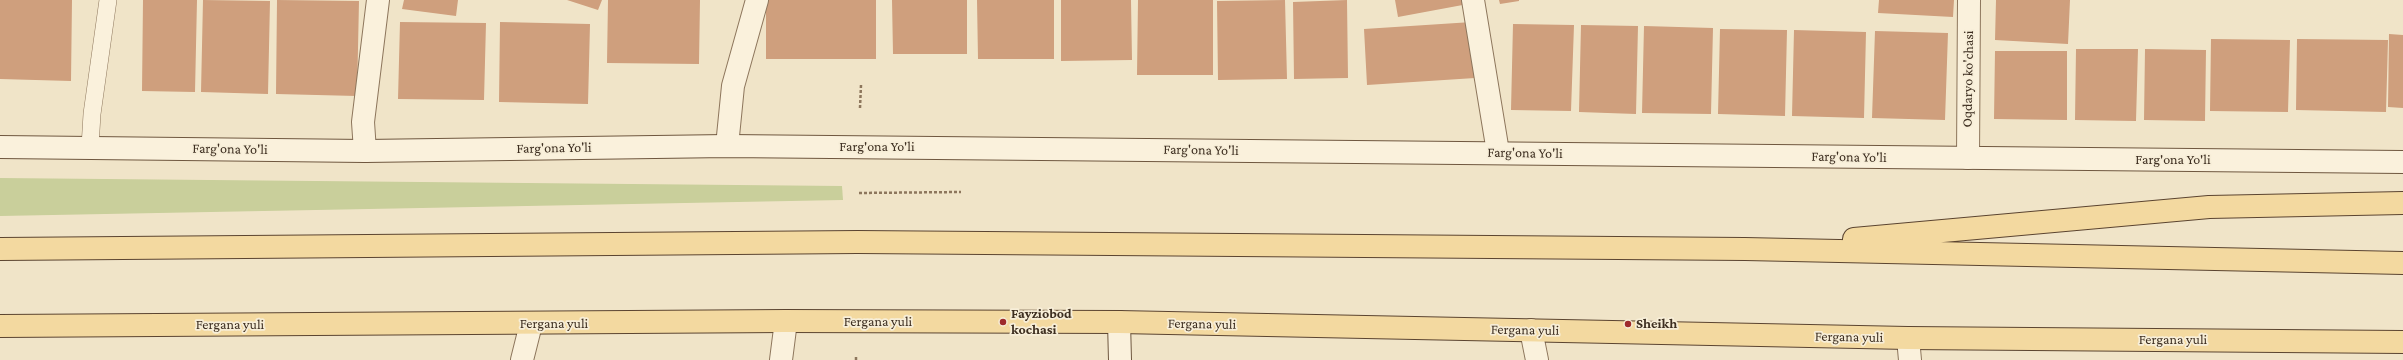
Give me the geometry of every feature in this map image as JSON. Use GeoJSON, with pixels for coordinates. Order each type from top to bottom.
{"type":"FeatureCollection","features":[{"type":"Feature","properties":{"kind":"main road"},"geometry":{"type":"LineString","coordinates":[[1745,249],[2209,207],[2403,203]]}},
{"type":"Feature","properties":{"kind":"main road"},"geometry":{"type":"LineString","coordinates":[[0,249],[858,242],[1745,249],[2403,263]]}},
{"type":"Feature","properties":{"kind":"main road","name":"Fergana yuli"},"geometry":{"type":"LineString","coordinates":[[0,326],[531,324],[786,321],[1119,322],[1908,338],[2403,342]]}},
{"type":"Feature","properties":{"kind":"street"},"geometry":{"type":"LineString","coordinates":[[365,152],[363,122],[378,0]]}},
{"type":"Feature","properties":{"kind":"street"},"geometry":{"type":"LineString","coordinates":[[727,146],[733,86],[757,0]]}},
{"type":"Feature","properties":{"kind":"street"},"geometry":{"type":"LineString","coordinates":[[1473,0],[1498,152]]}},
{"type":"Feature","properties":{"kind":"street","name":"Oqdaryo ko'chasi"},"geometry":{"type":"LineString","coordinates":[[1968,158],[1969,0]]}},
{"type":"Feature","properties":{"kind":"street","name":"Farg'ona Yo'li"},"geometry":{"type":"LineString","coordinates":[[0,147],[90,147],[365,152],[727,146],[1498,152],[2403,162]]}},
{"type":"Feature","properties":{"kind":"street"},"geometry":{"type":"LineString","coordinates":[[781,360],[786,321]]}},
{"type":"Feature","properties":{"kind":"street"},"geometry":{"type":"LineString","coordinates":[[1119,322],[1120,360]]}},
{"type":"Feature","properties":{"kind":"street"},"geometry":{"type":"LineString","coordinates":[[522,360],[531,324]]}},
{"type":"Feature","properties":{"kind":"street"},"geometry":{"type":"LineString","coordinates":[[1531,330],[1537,360]]}},
{"type":"Feature","properties":{"kind":"street"},"geometry":{"type":"LineString","coordinates":[[1908,338],[1910,360]]}},
{"type":"Feature","properties":{"kind":"lane"},"geometry":{"type":"LineString","coordinates":[[90,147],[92,114],[108,0]]}},
{"type":"Feature","properties":{"kind":"path"},"geometry":{"type":"LineString","coordinates":[[860,108],[861,85]]}},
{"type":"Feature","properties":{"kind":"path"},"geometry":{"type":"LineString","coordinates":[[859,193],[961,192]]}},
{"type":"Feature","properties":{"kind":"green space"},"geometry":{"type":"Polygon","coordinates":[[[0,178],[842,186],[843,200],[0,216],[0,178]]]}},
{"type":"Feature","properties":{"kind":"building"},"geometry":{"type":"Polygon","coordinates":[[[0,0],[72,0],[71,81],[0,79],[0,0]]]}},
{"type":"Feature","properties":{"kind":"building"},"geometry":{"type":"Polygon","coordinates":[[[143,0],[197,0],[195,92],[142,91],[143,0]]]}},
{"type":"Feature","properties":{"kind":"building"},"geometry":{"type":"Polygon","coordinates":[[[203,0],[270,1],[268,94],[201,92],[203,0]]]}},
{"type":"Feature","properties":{"kind":"building"},"geometry":{"type":"Polygon","coordinates":[[[277,0],[359,1],[357,96],[276,94],[277,0]]]}},
{"type":"Feature","properties":{"kind":"building"},"geometry":{"type":"Polygon","coordinates":[[[404,0],[458,0],[456,16],[402,9],[404,0]]]}},
{"type":"Feature","properties":{"kind":"building"},"geometry":{"type":"Polygon","coordinates":[[[567,0],[602,0],[598,10],[567,0]]]}},
{"type":"Feature","properties":{"kind":"building"},"geometry":{"type":"Polygon","coordinates":[[[608,0],[700,0],[699,64],[607,63],[608,0]]]}},
{"type":"Feature","properties":{"kind":"building"},"geometry":{"type":"Polygon","coordinates":[[[766,0],[876,0],[876,59],[766,59],[766,0]]]}},
{"type":"Feature","properties":{"kind":"building"},"geometry":{"type":"Polygon","coordinates":[[[892,0],[967,0],[967,54],[893,54],[892,0]]]}},
{"type":"Feature","properties":{"kind":"building"},"geometry":{"type":"Polygon","coordinates":[[[977,0],[1054,0],[1054,59],[978,59],[977,0]]]}},
{"type":"Feature","properties":{"kind":"building"},"geometry":{"type":"Polygon","coordinates":[[[1061,0],[1131,0],[1132,60],[1061,61],[1061,0]]]}},
{"type":"Feature","properties":{"kind":"building"},"geometry":{"type":"Polygon","coordinates":[[[1138,0],[1213,0],[1213,75],[1137,75],[1138,0]]]}},
{"type":"Feature","properties":{"kind":"building"},"geometry":{"type":"Polygon","coordinates":[[[1285,0],[1287,79],[1218,80],[1217,1],[1285,0]]]}},
{"type":"Feature","properties":{"kind":"building"},"geometry":{"type":"Polygon","coordinates":[[[1347,0],[1348,78],[1294,79],[1293,2],[1347,0]]]}},
{"type":"Feature","properties":{"kind":"building"},"geometry":{"type":"Polygon","coordinates":[[[1395,0],[1468,0],[1468,4],[1398,17],[1395,0]]]}},
{"type":"Feature","properties":{"kind":"building"},"geometry":{"type":"Polygon","coordinates":[[[1499,0],[1519,0],[1519,1],[1500,4],[1499,0]]]}},
{"type":"Feature","properties":{"kind":"building"},"geometry":{"type":"Polygon","coordinates":[[[1879,0],[1954,0],[1953,17],[1878,13],[1879,0]]]}},
{"type":"Feature","properties":{"kind":"building"},"geometry":{"type":"Polygon","coordinates":[[[1996,0],[2070,0],[2068,44],[1995,40],[1996,0]]]}},
{"type":"Feature","properties":{"kind":"building"},"geometry":{"type":"Polygon","coordinates":[[[400,22],[486,23],[484,100],[398,99],[400,22]]]}},
{"type":"Feature","properties":{"kind":"building"},"geometry":{"type":"Polygon","coordinates":[[[500,22],[590,24],[588,104],[499,102],[500,22]]]}},
{"type":"Feature","properties":{"kind":"building"},"geometry":{"type":"Polygon","coordinates":[[[1472,22],[1475,78],[1367,85],[1364,29],[1472,22]]]}},
{"type":"Feature","properties":{"kind":"building"},"geometry":{"type":"Polygon","coordinates":[[[1513,24],[1574,25],[1571,111],[1511,110],[1513,24]]]}},
{"type":"Feature","properties":{"kind":"building"},"geometry":{"type":"Polygon","coordinates":[[[1581,25],[1638,26],[1636,114],[1579,112],[1581,25]]]}},
{"type":"Feature","properties":{"kind":"building"},"geometry":{"type":"Polygon","coordinates":[[[1644,26],[1713,28],[1711,114],[1642,113],[1644,26]]]}},
{"type":"Feature","properties":{"kind":"building"},"geometry":{"type":"Polygon","coordinates":[[[1720,29],[1787,30],[1785,116],[1718,114],[1720,29]]]}},
{"type":"Feature","properties":{"kind":"building"},"geometry":{"type":"Polygon","coordinates":[[[1794,30],[1866,32],[1864,118],[1792,116],[1794,30]]]}},
{"type":"Feature","properties":{"kind":"building"},"geometry":{"type":"Polygon","coordinates":[[[1875,31],[1948,33],[1945,120],[1872,118],[1875,31]]]}},
{"type":"Feature","properties":{"kind":"building"},"geometry":{"type":"Polygon","coordinates":[[[2389,34],[2403,35],[2403,108],[2388,107],[2389,34]]]}},
{"type":"Feature","properties":{"kind":"building"},"geometry":{"type":"Polygon","coordinates":[[[2211,39],[2290,40],[2288,112],[2210,111],[2211,39]]]}},
{"type":"Feature","properties":{"kind":"building"},"geometry":{"type":"Polygon","coordinates":[[[2297,39],[2388,40],[2386,112],[2296,110],[2297,39]]]}},
{"type":"Feature","properties":{"kind":"building"},"geometry":{"type":"Polygon","coordinates":[[[2076,49],[2138,49],[2136,121],[2075,120],[2076,49]]]}},
{"type":"Feature","properties":{"kind":"building"},"geometry":{"type":"Polygon","coordinates":[[[2145,49],[2206,50],[2205,121],[2144,120],[2145,49]]]}},
{"type":"Feature","properties":{"kind":"building"},"geometry":{"type":"Polygon","coordinates":[[[1995,51],[2067,51],[2067,120],[1994,119],[1995,51]]]}},
{"type":"Feature","properties":{"kind":"place","name":"Fayziobod kochasi"},"geometry":{"type":"Point","coordinates":[1003,322]}},
{"type":"Feature","properties":{"kind":"place","name":"Sheikh"},"geometry":{"type":"Point","coordinates":[1628,324]}}]}
